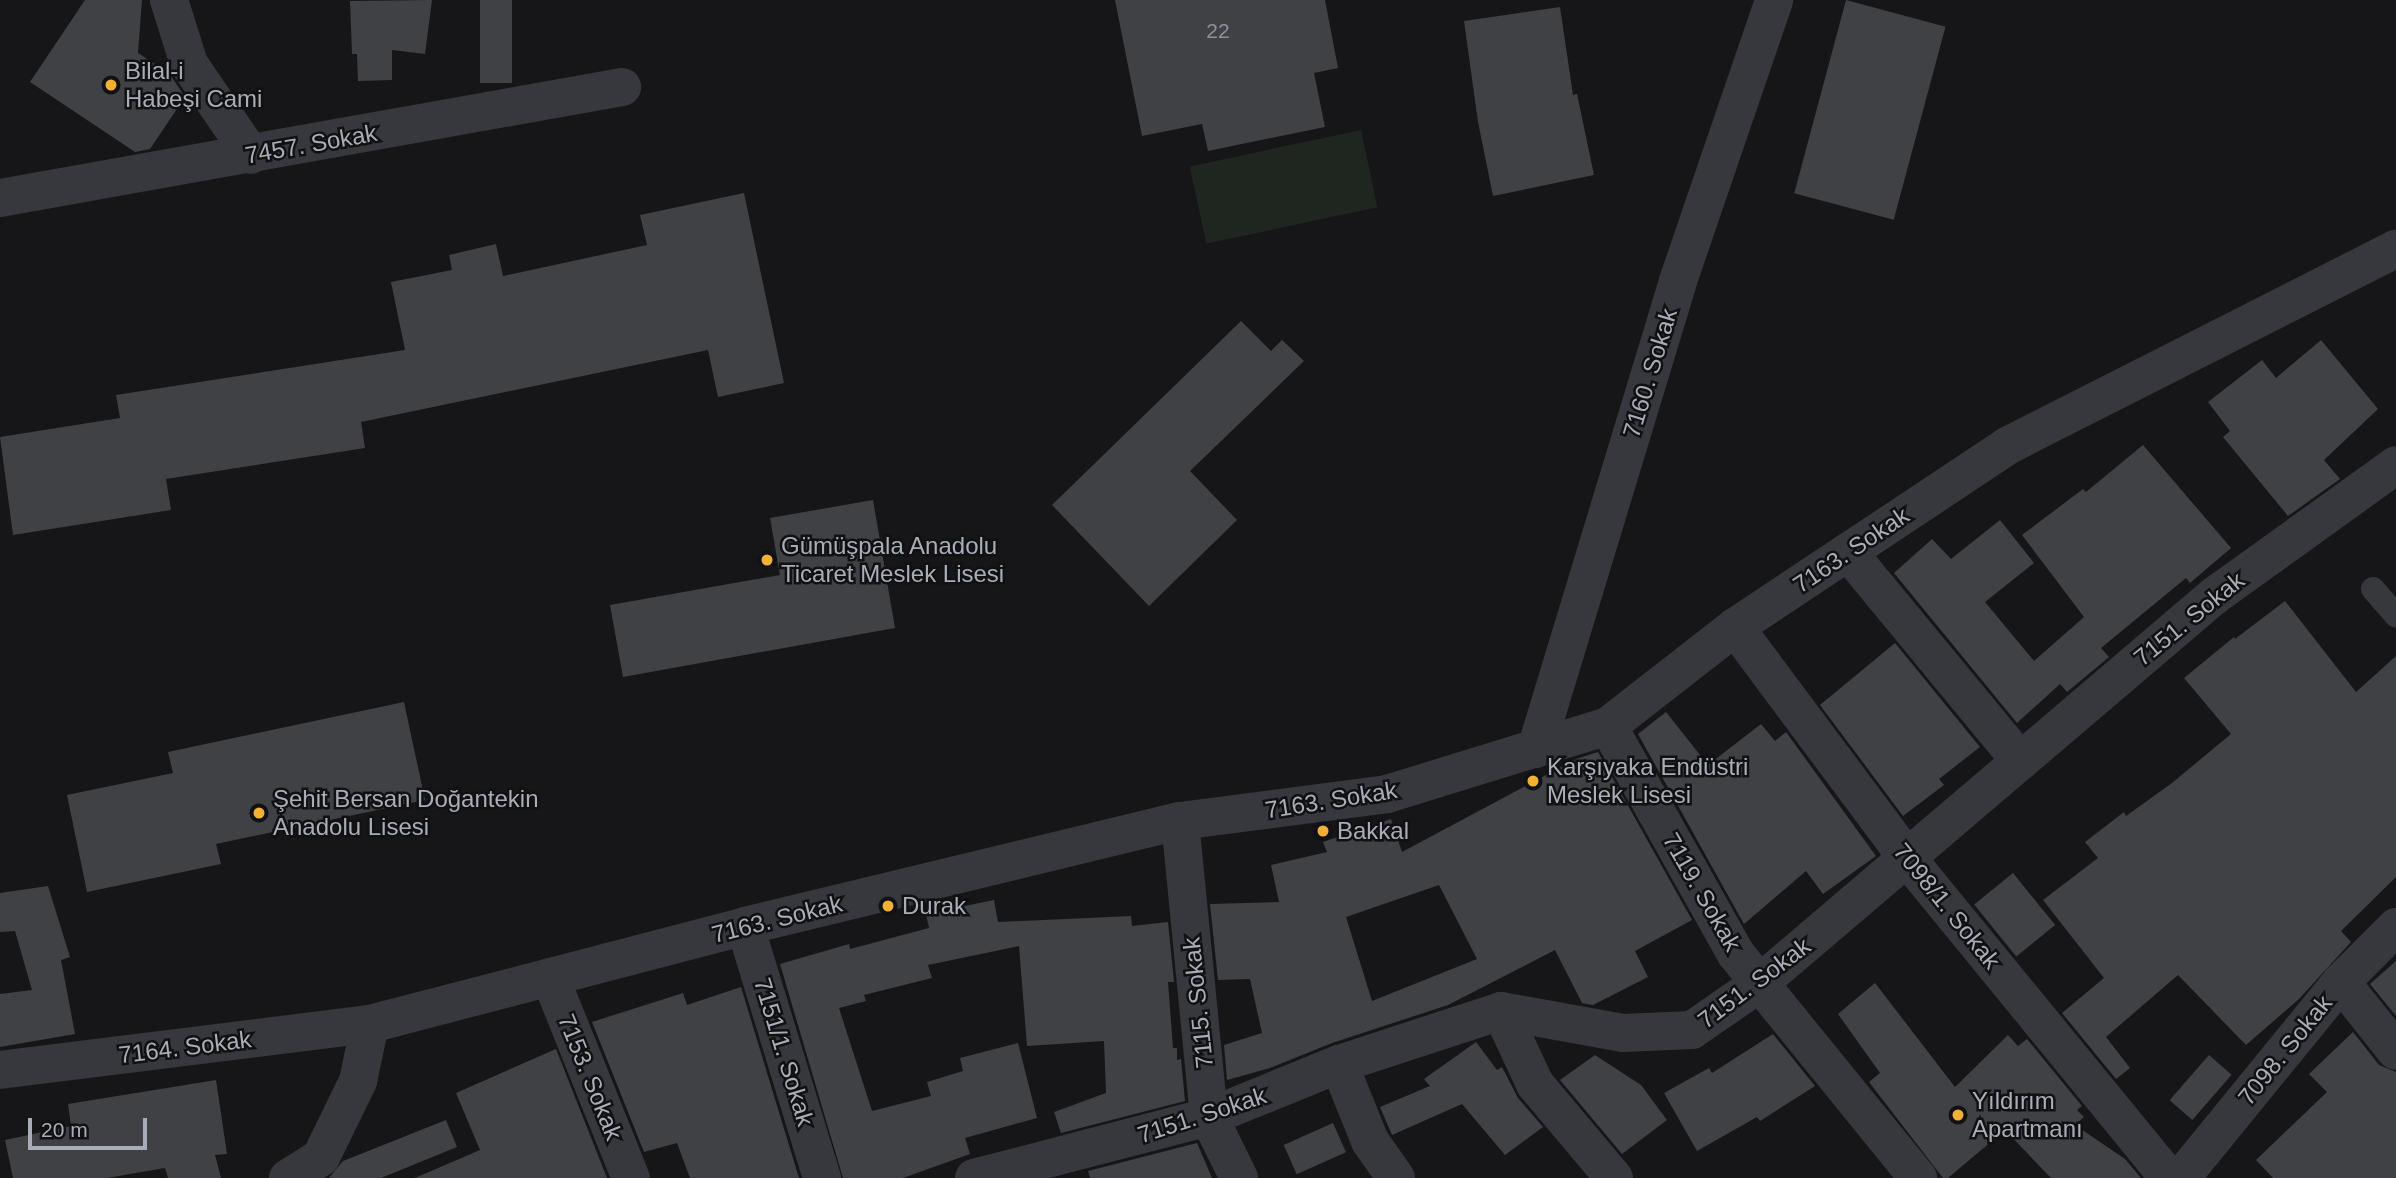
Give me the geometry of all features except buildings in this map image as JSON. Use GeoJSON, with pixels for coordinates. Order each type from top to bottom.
{"type":"FeatureCollection","features":[{"type":"Feature","properties":{"kind":"street"},"geometry":{"type":"LineString","coordinates":[[169,0],[189,64],[251,155]]}},
{"type":"Feature","properties":{"kind":"street","name":"7160. Sokak"},"geometry":{"type":"LineString","coordinates":[[1536,749],[1678,281],[1774,0]]}},
{"type":"Feature","properties":{"kind":"street","name":"7457. Sokak"},"geometry":{"type":"LineString","coordinates":[[0,198],[622,87]]}},
{"type":"Feature","properties":{"kind":"street","name":"7163. Sokak"},"geometry":{"type":"LineString","coordinates":[[370,1024],[745,926],[1180,821],[1387,794],[1608,726],[1735,626],[2007,446],[2396,249]]}},
{"type":"Feature","properties":{"kind":"street","name":"7151. Sokak"},"geometry":{"type":"LineString","coordinates":[[974,1178],[1069,1167],[1209,1117],[1339,1064],[1501,1011],[1623,1033],[1692,1030],[1760,983],[2214,596],[2396,465]]}},
{"type":"Feature","properties":{"kind":"street"},"geometry":{"type":"LineString","coordinates":[[1849,551],[2020,761]]}},
{"type":"Feature","properties":{"kind":"street","name":"7098/1. Sokak"},"geometry":{"type":"LineString","coordinates":[[1735,626],[1907,858],[2169,1178]]}},
{"type":"Feature","properties":{"kind":"street","name":"7119. Sokak"},"geometry":{"type":"LineString","coordinates":[[1608,726],[1736,954],[1918,1178]]}},
{"type":"Feature","properties":{"kind":"street","name":"7115. Sokak"},"geometry":{"type":"LineString","coordinates":[[1180,821],[1209,1117],[1239,1178]]}},
{"type":"Feature","properties":{"kind":"street","name":"7151/1. Sokak"},"geometry":{"type":"LineString","coordinates":[[745,926],[822,1178]]}},
{"type":"Feature","properties":{"kind":"street","name":"7098. Sokak"},"geometry":{"type":"LineString","coordinates":[[2181,1178],[2341,982],[2396,927]]}},
{"type":"Feature","properties":{"kind":"street","name":"7153. Sokak"},"geometry":{"type":"LineString","coordinates":[[550,977],[631,1178]]}},
{"type":"Feature","properties":{"kind":"street"},"geometry":{"type":"LineString","coordinates":[[2341,982],[2396,1051]]}},
{"type":"Feature","properties":{"kind":"street"},"geometry":{"type":"LineString","coordinates":[[1501,1011],[1535,1084],[1614,1178]]}},
{"type":"Feature","properties":{"kind":"street"},"geometry":{"type":"LineString","coordinates":[[288,1178],[326,1168],[358,1081],[370,1024]]}},
{"type":"Feature","properties":{"kind":"street","name":"7164. Sokak"},"geometry":{"type":"LineString","coordinates":[[0,1070],[370,1024]]}},
{"type":"Feature","properties":{"kind":"street"},"geometry":{"type":"LineString","coordinates":[[1339,1064],[1370,1141],[1396,1178]]}},
{"type":"Feature","properties":{"kind":"lane"},"geometry":{"type":"LineString","coordinates":[[2373,589],[2396,615]]}},
{"type":"Feature","properties":{"kind":"shaded area"},"geometry":{"type":"Polygon","coordinates":[[[1361,130],[1377,207],[1206,244],[1190,166],[1361,130]]]}},
{"type":"Feature","properties":{"kind":"place","name":"Bilal-i Habeşi Cami"},"geometry":{"type":"Point","coordinates":[111,85]}},
{"type":"Feature","properties":{"kind":"place","name":"Gümüşpala Anadolu Ticaret Meslek Lisesi"},"geometry":{"type":"Point","coordinates":[767,560]}},
{"type":"Feature","properties":{"kind":"place","name":"Karşıyaka Endüstri Meslek Lisesi"},"geometry":{"type":"Point","coordinates":[1533,781]}},
{"type":"Feature","properties":{"kind":"place","name":"Şehit Bersan Doğantekin Anadolu Lisesi"},"geometry":{"type":"Point","coordinates":[259,813]}},
{"type":"Feature","properties":{"kind":"place","name":"Bakkal"},"geometry":{"type":"Point","coordinates":[1323,831]}},
{"type":"Feature","properties":{"kind":"place","name":"Durak"},"geometry":{"type":"Point","coordinates":[888,906]}},
{"type":"Feature","properties":{"kind":"place","name":"Yıldırım Apartmanı"},"geometry":{"type":"Point","coordinates":[1958,1115]}}]}
